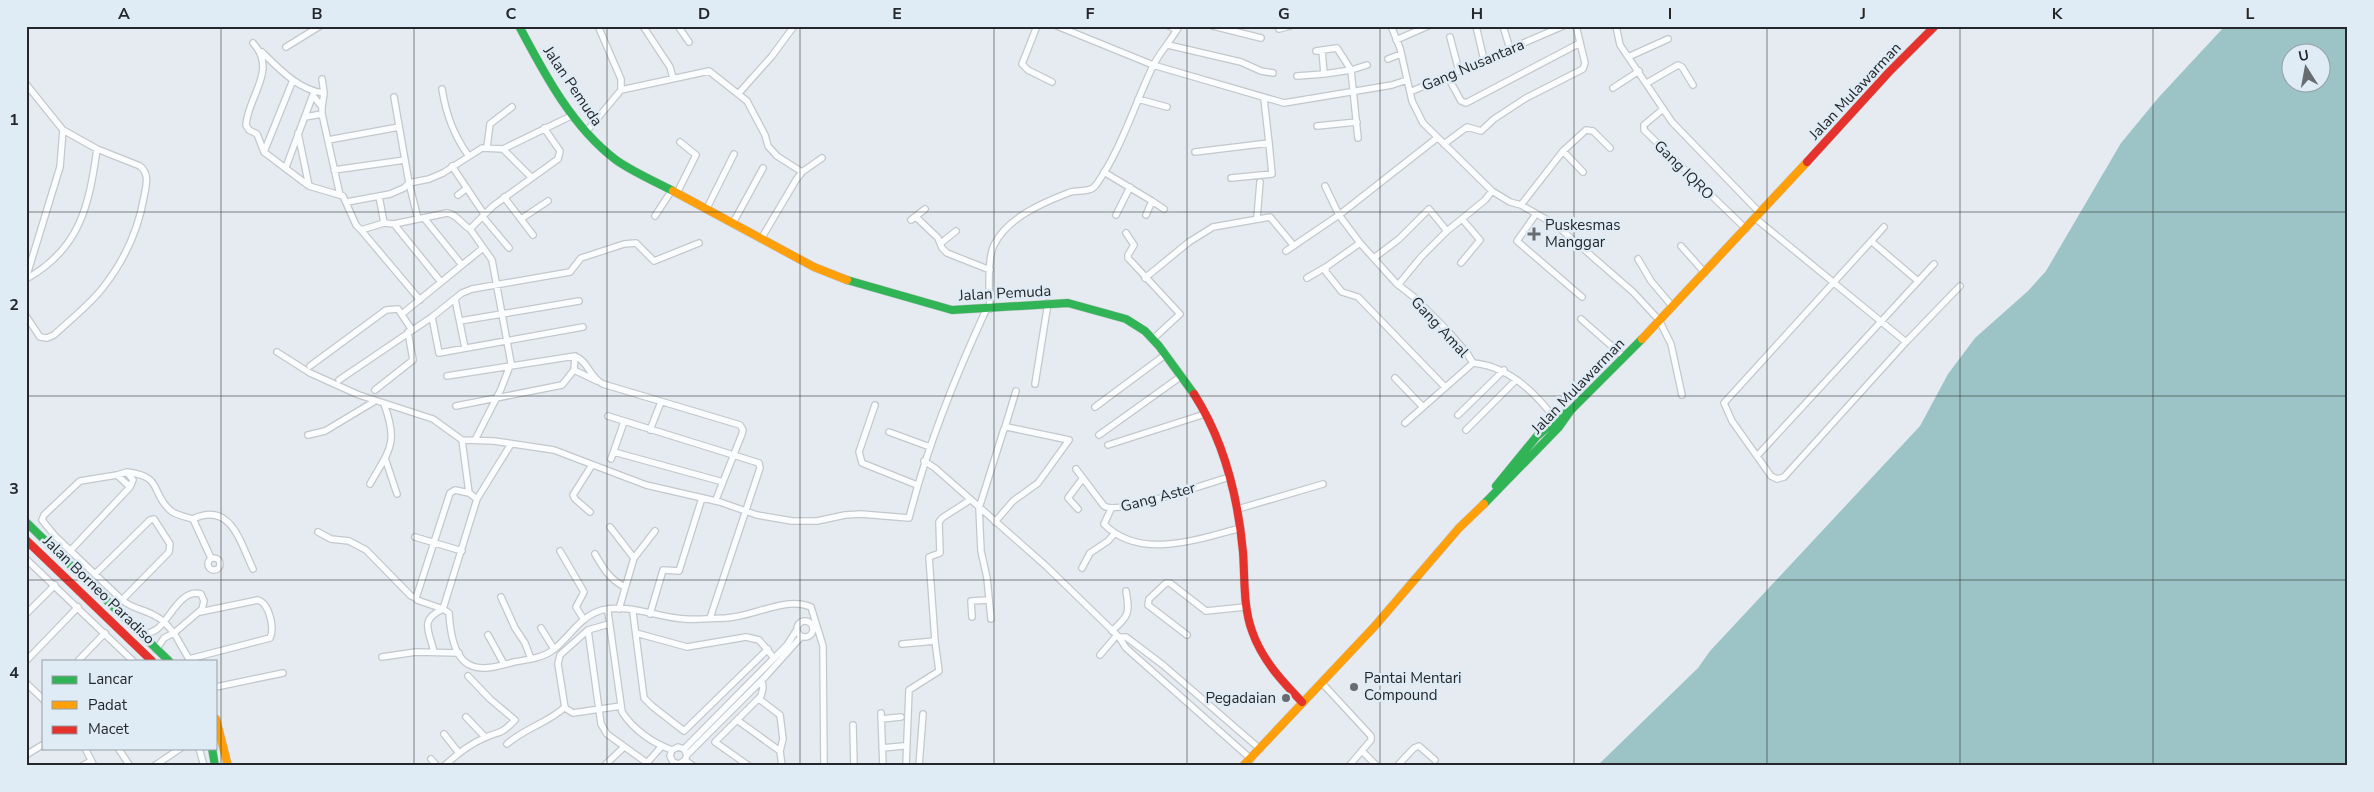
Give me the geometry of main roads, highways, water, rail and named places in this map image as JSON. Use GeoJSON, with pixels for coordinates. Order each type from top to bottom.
{"type":"FeatureCollection","features":[{"type":"Feature","properties":{"kind":"main road","name":"Jalan Pemuda"},"geometry":{"type":"LineString","coordinates":[[519,26],[539,62],[573,115],[586,132],[616,160],[814,266],[911,300],[952,310],[988,309],[1048,303],[1068,304],[1107,312],[1126,319],[1145,331],[1165,354],[1205,414],[1218,440],[1238,509],[1246,607],[1252,633],[1273,672],[1302,702]]}},
{"type":"Feature","properties":{"kind":"main road","name":"Jalan Mulawarman"},"geometry":{"type":"LineString","coordinates":[[1536,443],[1559,427],[1571,410],[1705,273],[1889,72],[1935,26]]}},
{"type":"Feature","properties":{"kind":"main road"},"geometry":{"type":"LineString","coordinates":[[1243,766],[1322,683],[1432,562],[1459,528],[1478,511],[1555,419],[1571,410]]}},
{"type":"Feature","properties":{"kind":"main road"},"geometry":{"type":"LineString","coordinates":[[26,522],[168,660]]}},
{"type":"Feature","properties":{"kind":"main road","name":"Jalan Borneo Paradiso"},"geometry":{"type":"LineString","coordinates":[[26,540],[151,660]]}},
{"type":"Feature","properties":{"kind":"main road"},"geometry":{"type":"LineString","coordinates":[[112,622],[120,614]]}},
{"type":"Feature","properties":{"kind":"main road"},"geometry":{"type":"LineString","coordinates":[[218,727],[228,766]]}},
{"type":"Feature","properties":{"kind":"main road"},"geometry":{"type":"LineString","coordinates":[[212,750],[215,766]]}},
{"type":"Feature","properties":{"kind":"water"},"geometry":{"type":"Polygon","coordinates":[[[2225,26],[2348,26],[2348,766],[1597,766],[1698,668],[1710,651],[1920,426],[1948,374],[1975,338],[2028,291],[2046,271],[2121,143],[2159,97],[2225,26]]]}},
{"type":"Feature","properties":{"kind":"place","name":"Puskesmas Manggar"},"geometry":{"type":"Point","coordinates":[1534,234]}},
{"type":"Feature","properties":{"kind":"place","name":"Pantai Mentari Compound"},"geometry":{"type":"Point","coordinates":[1354,687]}},
{"type":"Feature","properties":{"kind":"place","name":"Pegadaian"},"geometry":{"type":"Point","coordinates":[1286,698]}}]}
